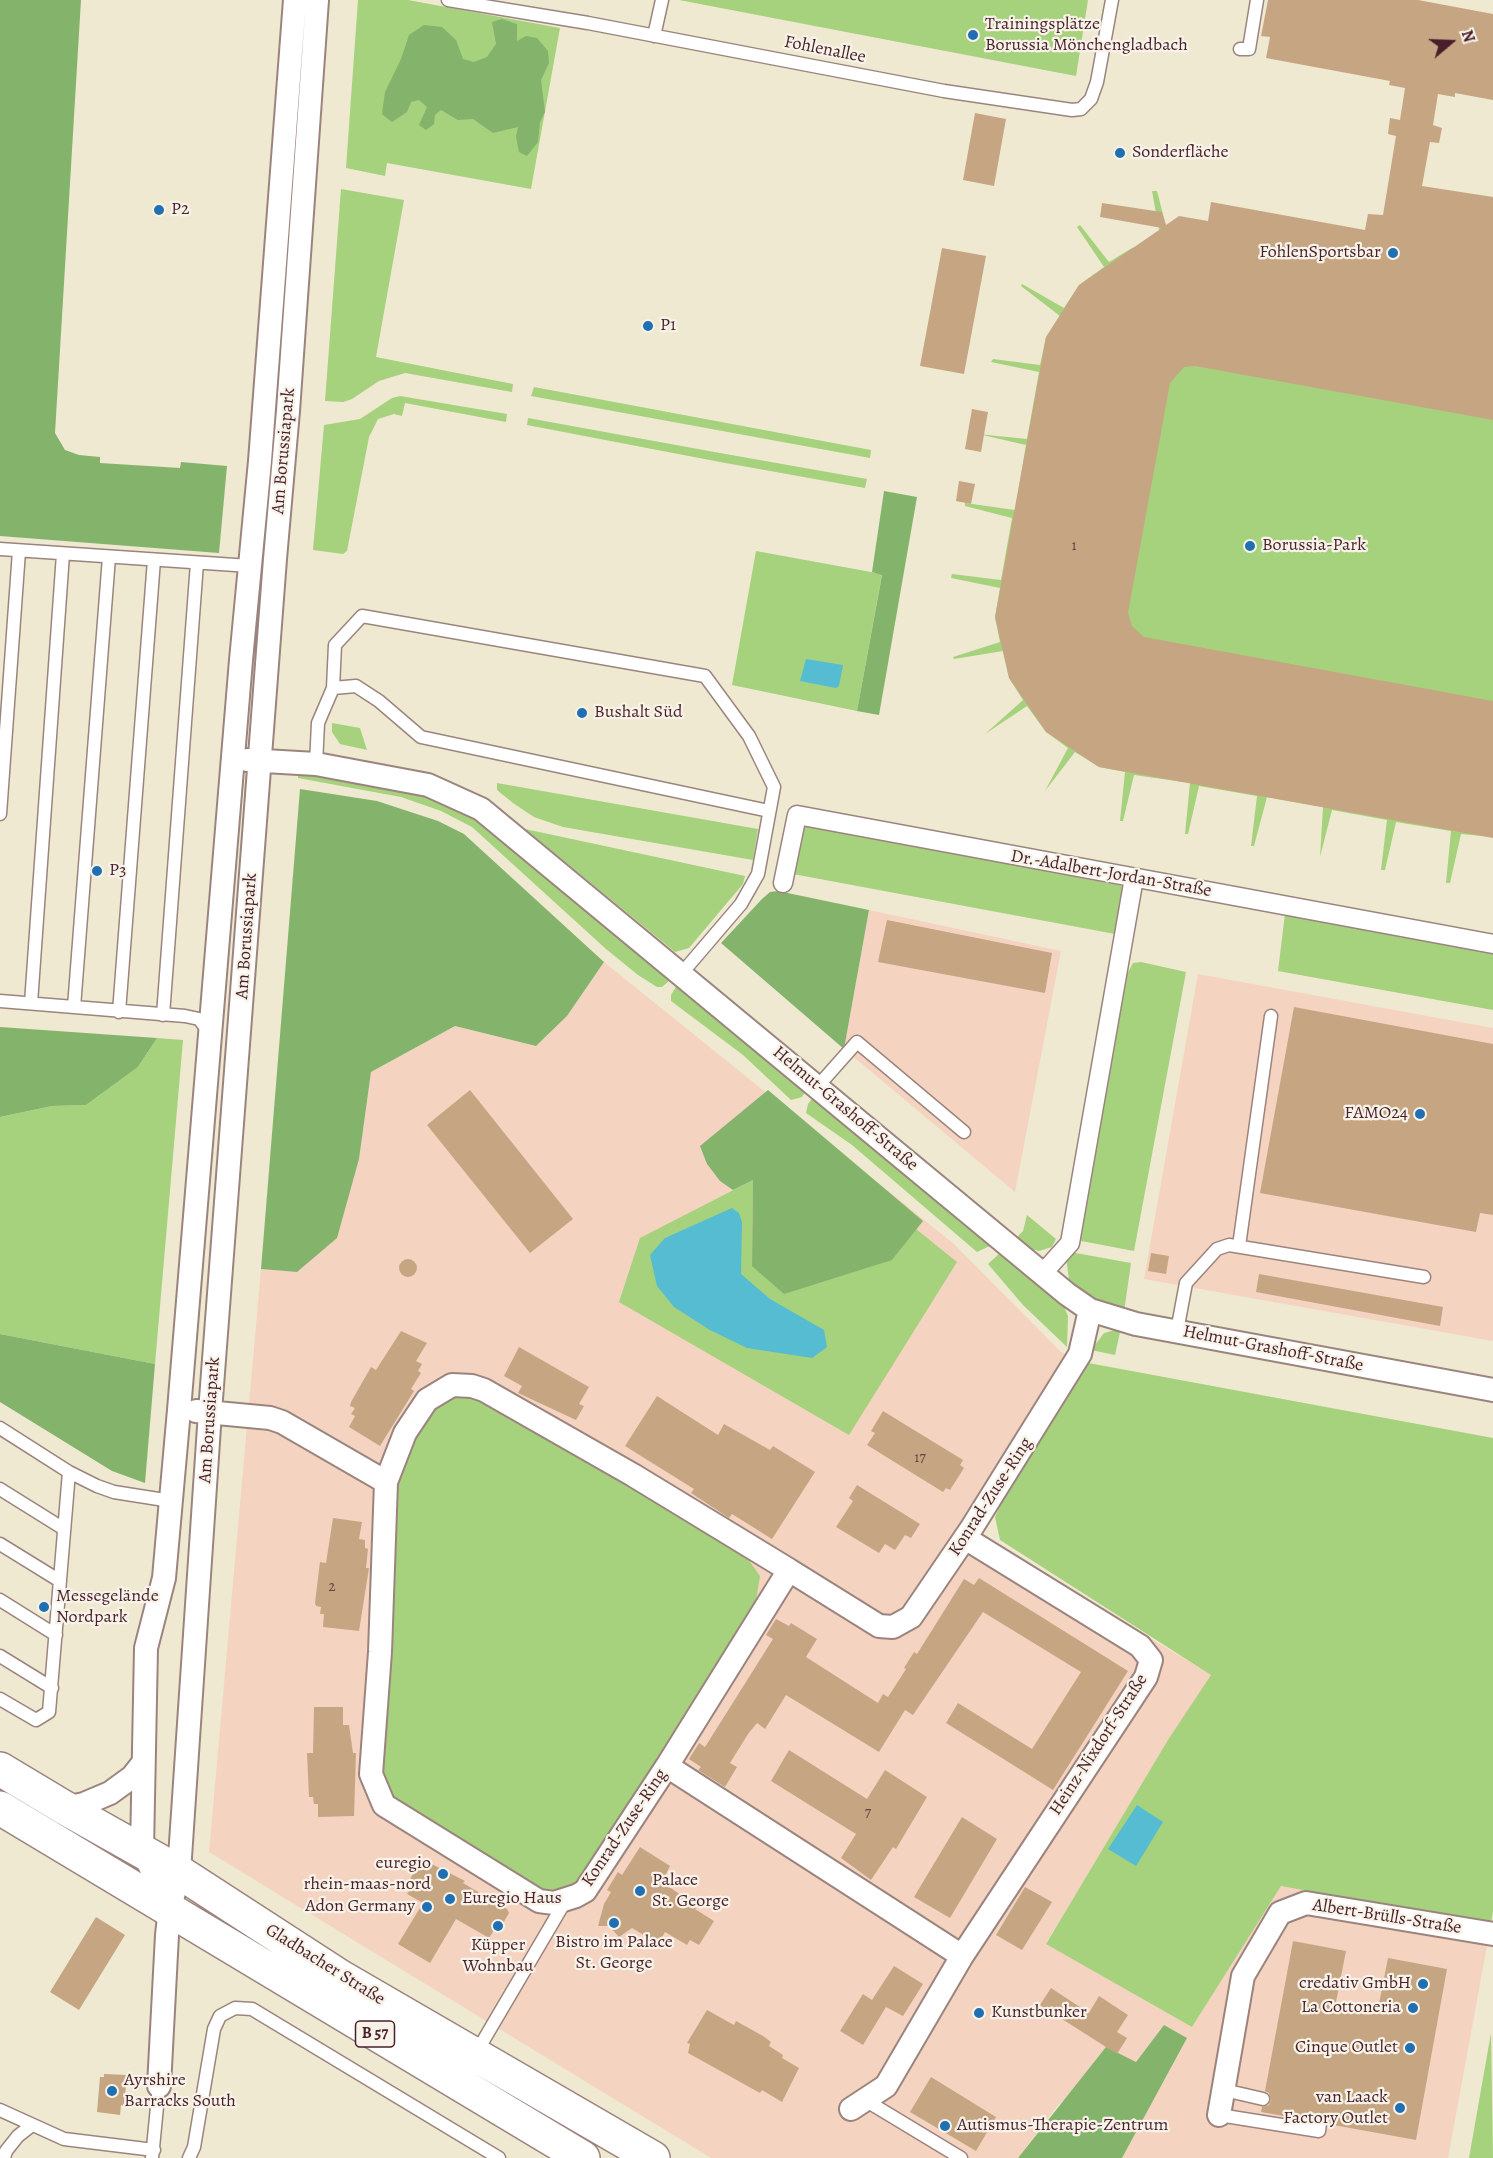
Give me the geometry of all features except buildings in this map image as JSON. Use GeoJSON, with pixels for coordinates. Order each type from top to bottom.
{"type":"FeatureCollection","features":[{"type":"Feature","properties":{"kind":"main road","name":"Gladbacher Straße"},"geometry":{"type":"LineString","coordinates":[[0,1769],[179,1872],[341,1977],[653,2158]]}},
{"type":"Feature","properties":{"kind":"main road","name":"Gladbacher Straße"},"geometry":{"type":"LineString","coordinates":[[0,1808],[583,2158]]}},
{"type":"Feature","properties":{"kind":"street","name":"Am Borussiapark"},"geometry":{"type":"LineString","coordinates":[[142,1850],[146,1648],[164,1578],[171,1501],[261,451],[295,0]]}},
{"type":"Feature","properties":{"kind":"street","name":"Am Borussiapark"},"geometry":{"type":"LineString","coordinates":[[159,2086],[170,1908],[179,1872],[210,1412],[317,0]]}},
{"type":"Feature","properties":{"kind":"street","name":"Helmut-Grashoff-Straße"},"geometry":{"type":"LineString","coordinates":[[233,760],[316,764],[428,785],[465,799],[495,819],[1090,1310],[1136,1324],[1493,1390]]}},
{"type":"Feature","properties":{"kind":"street","name":"Dr.-Adalbert-Jordan-Straße"},"geometry":{"type":"LineString","coordinates":[[783,883],[797,815],[1493,944]]}},
{"type":"Feature","properties":{"kind":"street"},"geometry":{"type":"LineString","coordinates":[[1043,1273],[1070,1243],[1134,878]]}},
{"type":"Feature","properties":{"kind":"street","name":"Konrad-Zuse-Ring"},"geometry":{"type":"LineString","coordinates":[[789,1569],[667,1766],[585,1891],[554,1903],[539,1901],[384,1805],[371,1774],[380,1652],[386,1482],[405,1433],[427,1400],[452,1385],[472,1386],[484,1390],[633,1475],[789,1569],[879,1626],[893,1627],[910,1617],[965,1538],[1080,1354],[1090,1310]]}},
{"type":"Feature","properties":{"kind":"street"},"geometry":{"type":"LineString","coordinates":[[179,1410],[270,1418],[282,1422],[386,1482]]}},
{"type":"Feature","properties":{"kind":"street","name":"Heinz-Nixdorf-Straße"},"geometry":{"type":"LineString","coordinates":[[858,2104],[886,2086],[962,1956],[1146,1677],[1151,1660],[1140,1646],[965,1538]]}},
{"type":"Feature","properties":{"kind":"street"},"geometry":{"type":"LineString","coordinates":[[65,1808],[84,1804],[110,1793],[132,1777],[143,1763]]}},
{"type":"Feature","properties":{"kind":"street"},"geometry":{"type":"LineString","coordinates":[[667,1766],[962,1956]]}},
{"type":"Feature","properties":{"kind":"street"},"geometry":{"type":"LineString","coordinates":[[142,1850],[170,1908]]}},
{"type":"Feature","properties":{"kind":"street","name":"Albert-Brülls-Straße"},"geometry":{"type":"LineString","coordinates":[[1219,2115],[1243,1976],[1280,1913],[1306,1902],[1493,1934]]}},
{"type":"Feature","properties":{"kind":"lane","name":"Fohlenallee"},"geometry":{"type":"LineString","coordinates":[[448,0],[944,91],[1080,112],[1089,104],[1097,82],[1112,0]]}},
{"type":"Feature","properties":{"kind":"lane"},"geometry":{"type":"LineString","coordinates":[[654,36],[662,0]]}},
{"type":"Feature","properties":{"kind":"lane"},"geometry":{"type":"LineString","coordinates":[[1240,49],[1249,49],[1257,0]]}},
{"type":"Feature","properties":{"kind":"lane"},"geometry":{"type":"LineString","coordinates":[[0,549],[250,566]]}},
{"type":"Feature","properties":{"kind":"lane"},"geometry":{"type":"LineString","coordinates":[[0,814],[19,551]]}},
{"type":"Feature","properties":{"kind":"lane"},"geometry":{"type":"LineString","coordinates":[[31,1003],[63,554]]}},
{"type":"Feature","properties":{"kind":"lane"},"geometry":{"type":"LineString","coordinates":[[74,1007],[109,557]]}},
{"type":"Feature","properties":{"kind":"lane"},"geometry":{"type":"LineString","coordinates":[[119,1012],[154,560]]}},
{"type":"Feature","properties":{"kind":"lane"},"geometry":{"type":"LineString","coordinates":[[163,1015],[197,563]]}},
{"type":"Feature","properties":{"kind":"lane"},"geometry":{"type":"LineString","coordinates":[[316,764],[318,723],[333,688],[335,645],[362,616],[705,676],[749,736],[774,787],[758,874],[741,904],[682,973]]}},
{"type":"Feature","properties":{"kind":"lane"},"geometry":{"type":"LineString","coordinates":[[333,688],[356,686],[379,701],[421,737],[769,811]]}},
{"type":"Feature","properties":{"kind":"lane"},"geometry":{"type":"LineString","coordinates":[[0,1001],[199,1019],[211,1035]]}},
{"type":"Feature","properties":{"kind":"lane"},"geometry":{"type":"LineString","coordinates":[[1239,1246],[1271,1016]]}},
{"type":"Feature","properties":{"kind":"lane"},"geometry":{"type":"LineString","coordinates":[[818,1086],[857,1042],[964,1132]]}},
{"type":"Feature","properties":{"kind":"lane"},"geometry":{"type":"LineString","coordinates":[[1177,1331],[1186,1282],[1217,1249],[1229,1245],[1424,1277]]}},
{"type":"Feature","properties":{"kind":"lane"},"geometry":{"type":"LineString","coordinates":[[0,1428],[69,1472],[114,1492],[171,1501]]}},
{"type":"Feature","properties":{"kind":"lane"},"geometry":{"type":"LineString","coordinates":[[0,1700],[36,1720],[50,1712],[69,1472]]}},
{"type":"Feature","properties":{"kind":"lane"},"geometry":{"type":"LineString","coordinates":[[0,1489],[64,1529]]}},
{"type":"Feature","properties":{"kind":"lane"},"geometry":{"type":"LineString","coordinates":[[0,1544],[60,1581]]}},
{"type":"Feature","properties":{"kind":"lane"},"geometry":{"type":"LineString","coordinates":[[0,1600],[56,1635]]}},
{"type":"Feature","properties":{"kind":"lane"},"geometry":{"type":"LineString","coordinates":[[0,1656],[52,1688]]}},
{"type":"Feature","properties":{"kind":"lane"},"geometry":{"type":"LineString","coordinates":[[474,2055],[567,1899]]}},
{"type":"Feature","properties":{"kind":"lane"},"geometry":{"type":"LineString","coordinates":[[189,2158],[194,2147],[214,2030],[219,2016],[235,2008],[252,2009],[499,2158]]}},
{"type":"Feature","properties":{"kind":"lane"},"geometry":{"type":"LineString","coordinates":[[0,2110],[64,2139],[153,2154],[159,2086]]}},
{"type":"Feature","properties":{"kind":"lane"},"geometry":{"type":"LineString","coordinates":[[1224,2090],[1263,2098]]}},
{"type":"Feature","properties":{"kind":"lane"},"geometry":{"type":"LineString","coordinates":[[858,2104],[961,2158]]}},
{"type":"Feature","properties":{"kind":"lane"},"geometry":{"type":"LineString","coordinates":[[1219,2115],[1319,2131],[1320,2123]]}},
{"type":"Feature","properties":{"kind":"lane"},"geometry":{"type":"LineString","coordinates":[[4,2158],[6,2151],[18,2136],[33,2125]]}},
{"type":"Feature","properties":{"kind":"shaded area"},"geometry":{"type":"Polygon","coordinates":[[[869,910],[1061,951],[1015,1192],[844,1049],[869,910]]]}},
{"type":"Feature","properties":{"kind":"shaded area"},"geometry":{"type":"Polygon","coordinates":[[[604,962],[954,1244],[1061,1352],[1083,1362],[978,1536],[1212,1675],[1046,1943],[1192,2027],[1281,1885],[1491,1924],[1448,2158],[1122,2158],[1187,2038],[1164,2025],[1136,2062],[1117,2054],[1058,2105],[1018,2158],[711,2158],[209,1852],[261,1269],[297,1272],[359,1159],[371,1072],[455,1026],[536,1046],[567,1016],[604,962]]]}},
{"type":"Feature","properties":{"kind":"shaded area"},"geometry":{"type":"Polygon","coordinates":[[[1198,974],[1493,1028],[1493,1341],[1144,1279],[1198,974]]]}},
{"type":"Feature","properties":{"kind":"green space"},"geometry":{"type":"Polygon","coordinates":[[[0,0],[81,0],[55,433],[65,450],[79,455],[100,457],[100,463],[180,468],[181,462],[227,466],[219,553],[0,536],[0,0]]]}},
{"type":"Feature","properties":{"kind":"green space"},"geometry":{"type":"Polygon","coordinates":[[[358,0],[408,0],[560,28],[531,189],[387,163],[385,176],[346,168],[358,0]]]}},
{"type":"Feature","properties":{"kind":"green space","name":"Trainingsplätze Borussia Mönchengladbach"},"geometry":{"type":"Polygon","coordinates":[[[679,0],[1088,0],[1076,76],[679,0]]]}},
{"type":"Feature","properties":{"kind":"green space"},"geometry":{"type":"Polygon","coordinates":[[[502,19],[517,24],[517,41],[526,36],[537,38],[548,51],[549,63],[541,80],[545,112],[540,122],[538,142],[527,156],[519,152],[516,137],[518,127],[493,133],[473,119],[458,120],[441,110],[435,115],[434,124],[426,130],[419,125],[427,107],[419,100],[411,102],[407,112],[392,122],[382,114],[385,92],[401,59],[409,35],[424,25],[442,27],[456,40],[463,59],[474,62],[487,57],[496,44],[492,22],[502,19]]]}},
{"type":"Feature","properties":{"kind":"green space"},"geometry":{"type":"Polygon","coordinates":[[[341,189],[404,200],[376,357],[513,384],[512,392],[405,373],[379,381],[352,399],[343,402],[325,401],[341,189]]]}},
{"type":"Feature","properties":{"kind":"green space","name":"Borussia-Park"},"geometry":{"type":"Polygon","coordinates":[[[1152,191],[1157,191],[1169,238],[1493,283],[1493,837],[1461,834],[1450,883],[1446,883],[1451,831],[1396,822],[1385,870],[1381,870],[1387,820],[1332,810],[1320,857],[1323,807],[1267,797],[1254,846],[1251,846],[1257,796],[1199,786],[1188,834],[1185,834],[1190,783],[1134,775],[1123,821],[1120,821],[1125,772],[1099,767],[1075,752],[1045,791],[1068,748],[1046,732],[1027,706],[985,734],[1023,700],[1009,678],[1003,651],[954,659],[953,657],[1000,642],[995,617],[1000,588],[951,578],[952,574],[1001,580],[1012,518],[965,506],[965,503],[1015,510],[1026,445],[978,434],[1027,439],[1039,372],[991,362],[993,359],[1040,365],[1046,337],[1060,316],[1021,286],[1022,284],[1064,308],[1079,285],[1104,267],[1077,227],[1080,225],[1109,262],[1132,248],[1161,241],[1152,191]]]}},
{"type":"Feature","properties":{"kind":"green space"},"geometry":{"type":"Polygon","coordinates":[[[534,387],[871,450],[870,458],[531,396],[534,387]]]}},
{"type":"Feature","properties":{"kind":"green space"},"geometry":{"type":"Polygon","coordinates":[[[400,396],[507,414],[506,422],[405,403],[402,416],[394,414],[378,419],[369,437],[347,551],[343,554],[313,550],[324,425],[360,419],[392,398],[400,396]]]}},
{"type":"Feature","properties":{"kind":"green space"},"geometry":{"type":"Polygon","coordinates":[[[528,418],[867,479],[865,488],[720,462],[527,425],[528,418]]]}},
{"type":"Feature","properties":{"kind":"green space"},"geometry":{"type":"Polygon","coordinates":[[[884,491],[917,497],[879,715],[857,711],[882,575],[872,572],[884,491]]]}},
{"type":"Feature","properties":{"kind":"green space"},"geometry":{"type":"Polygon","coordinates":[[[756,551],[882,574],[857,711],[732,685],[756,551]]]}},
{"type":"Feature","properties":{"kind":"green space"},"geometry":{"type":"Polygon","coordinates":[[[332,723],[360,728],[367,750],[340,744],[332,732],[332,723]]]}},
{"type":"Feature","properties":{"kind":"green space"},"geometry":{"type":"Polygon","coordinates":[[[298,773],[422,793],[466,811],[670,977],[669,981],[662,987],[657,987],[638,975],[606,949],[472,827],[441,811],[401,797],[298,778],[298,773]]]}},
{"type":"Feature","properties":{"kind":"green space"},"geometry":{"type":"Polygon","coordinates":[[[497,783],[758,829],[753,860],[563,827],[534,817],[513,803],[497,790],[497,783]]]}},
{"type":"Feature","properties":{"kind":"green space"},"geometry":{"type":"Polygon","coordinates":[[[300,789],[377,801],[438,821],[464,834],[604,962],[567,1016],[536,1046],[455,1026],[371,1072],[359,1159],[337,1238],[297,1272],[261,1269],[300,789]]]}},
{"type":"Feature","properties":{"kind":"green space"},"geometry":{"type":"Polygon","coordinates":[[[803,825],[1123,886],[1115,934],[793,874],[803,825]]]}},
{"type":"Feature","properties":{"kind":"green space"},"geometry":{"type":"Polygon","coordinates":[[[525,829],[745,876],[743,884],[689,948],[675,952],[525,829]]]}},
{"type":"Feature","properties":{"kind":"green space"},"geometry":{"type":"Polygon","coordinates":[[[778,891],[869,910],[844,1049],[721,943],[762,899],[770,892],[778,891]]]}},
{"type":"Feature","properties":{"kind":"green space"},"geometry":{"type":"Polygon","coordinates":[[[1285,914],[1493,954],[1493,1010],[1278,971],[1285,914]]]}},
{"type":"Feature","properties":{"kind":"green space"},"geometry":{"type":"Polygon","coordinates":[[[1141,962],[1186,972],[1134,1251],[1076,1240],[1127,974],[1133,963],[1141,962]]]}},
{"type":"Feature","properties":{"kind":"green space"},"geometry":{"type":"Polygon","coordinates":[[[678,983],[806,1090],[802,1097],[791,1100],[743,1055],[671,1001],[671,995],[678,983]]]}},
{"type":"Feature","properties":{"kind":"green space"},"geometry":{"type":"Polygon","coordinates":[[[0,1027],[157,1038],[138,1067],[86,1105],[52,1106],[0,1117],[0,1027]]]}},
{"type":"Feature","properties":{"kind":"green space"},"geometry":{"type":"Polygon","coordinates":[[[157,1038],[183,1040],[155,1364],[0,1334],[0,1117],[52,1106],[86,1105],[138,1067],[157,1038]]]}},
{"type":"Feature","properties":{"kind":"green space"},"geometry":{"type":"Polygon","coordinates":[[[768,1090],[923,1221],[892,1260],[784,1294],[752,1266],[753,1180],[733,1190],[720,1181],[707,1164],[700,1146],[768,1090]]]}},
{"type":"Feature","properties":{"kind":"green space"},"geometry":{"type":"Polygon","coordinates":[[[814,1096],[992,1245],[977,1252],[852,1145],[806,1113],[808,1104],[814,1096]]]}},
{"type":"Feature","properties":{"kind":"green space"},"geometry":{"type":"Polygon","coordinates":[[[753,1180],[752,1266],[892,1260],[916,1229],[957,1262],[849,1435],[619,1302],[640,1238],[753,1180]]]}},
{"type":"Feature","properties":{"kind":"green space"},"geometry":{"type":"Polygon","coordinates":[[[1027,1215],[1056,1239],[1052,1247],[1039,1251],[1031,1249],[1017,1237],[1023,1231],[1027,1215]]]}},
{"type":"Feature","properties":{"kind":"green space"},"geometry":{"type":"Polygon","coordinates":[[[1001,1252],[1062,1302],[1068,1316],[1067,1347],[1023,1305],[988,1264],[1001,1252]]]}},
{"type":"Feature","properties":{"kind":"green space"},"geometry":{"type":"Polygon","coordinates":[[[1070,1252],[1131,1263],[1124,1312],[1085,1295],[1069,1280],[1066,1257],[1070,1252]]]}},
{"type":"Feature","properties":{"kind":"green space"},"geometry":{"type":"Polygon","coordinates":[[[1115,1330],[1120,1332],[1115,1355],[1091,1350],[1104,1333],[1115,1330]]]}},
{"type":"Feature","properties":{"kind":"green space"},"geometry":{"type":"Polygon","coordinates":[[[0,1334],[155,1364],[145,1483],[112,1471],[0,1402],[0,1334]]]}},
{"type":"Feature","properties":{"kind":"green space"},"geometry":{"type":"Polygon","coordinates":[[[1083,1362],[1493,1438],[1493,1911],[1491,1924],[1281,1886],[1192,2027],[1046,1944],[1168,1740],[1211,1675],[1000,1540],[995,1517],[1006,1493],[1083,1362]]]}},
{"type":"Feature","properties":{"kind":"green space"},"geometry":{"type":"Polygon","coordinates":[[[462,1393],[620,1474],[748,1559],[760,1576],[756,1601],[585,1878],[571,1888],[547,1894],[389,1799],[382,1781],[398,1487],[404,1460],[417,1431],[435,1403],[462,1393]]]}},
{"type":"Feature","properties":{"kind":"green space"},"geometry":{"type":"Polygon","coordinates":[[[1164,2025],[1187,2038],[1122,2158],[1018,2158],[1106,2047],[1136,2062],[1164,2025]]]}},
{"type":"Feature","properties":{"kind":"green space"},"geometry":{"type":"Polygon","coordinates":[[[1491,2033],[1493,2158],[1469,2158],[1491,2033]]]}},
{"type":"Feature","properties":{"kind":"water"},"geometry":{"type":"Polygon","coordinates":[[[806,659],[843,665],[839,686],[836,688],[800,681],[806,659]]]}},
{"type":"Feature","properties":{"kind":"water"},"geometry":{"type":"Polygon","coordinates":[[[732,1208],[739,1213],[742,1222],[741,1274],[770,1299],[824,1330],[827,1347],[812,1358],[747,1348],[710,1330],[674,1307],[657,1286],[650,1255],[665,1238],[732,1208]]]}},
{"type":"Feature","properties":{"kind":"water"},"geometry":{"type":"Polygon","coordinates":[[[1137,1805],[1163,1822],[1136,1866],[1108,1849],[1137,1805]]]}},
{"type":"Feature","properties":{"kind":"place","name":"Trainingsplätze Borussia Mönchengladbach"},"geometry":{"type":"Point","coordinates":[973,35]}},
{"type":"Feature","properties":{"kind":"place","name":"Sonderfläche"},"geometry":{"type":"Point","coordinates":[1120,153]}},
{"type":"Feature","properties":{"kind":"place","name":"P2"},"geometry":{"type":"Point","coordinates":[159,210]}},
{"type":"Feature","properties":{"kind":"place","name":"FohlenSportsbar"},"geometry":{"type":"Point","coordinates":[1393,253]}},
{"type":"Feature","properties":{"kind":"place","name":"P1"},"geometry":{"type":"Point","coordinates":[648,326]}},
{"type":"Feature","properties":{"kind":"place","name":"Borussia-Park"},"geometry":{"type":"Point","coordinates":[1250,546]}},
{"type":"Feature","properties":{"kind":"place","name":"Bushalt Süd"},"geometry":{"type":"Point","coordinates":[582,713]}},
{"type":"Feature","properties":{"kind":"place","name":"P3"},"geometry":{"type":"Point","coordinates":[97,871]}},
{"type":"Feature","properties":{"kind":"place","name":"FAMO24"},"geometry":{"type":"Point","coordinates":[1420,1114]}},
{"type":"Feature","properties":{"kind":"place","name":"Messegelände Nordpark"},"geometry":{"type":"Point","coordinates":[44,1607]}},
{"type":"Feature","properties":{"kind":"place","name":"euregio rhein-maas-nord"},"geometry":{"type":"Point","coordinates":[443,1874]}},
{"type":"Feature","properties":{"kind":"place","name":"Palace St. George"},"geometry":{"type":"Point","coordinates":[640,1891]}},
{"type":"Feature","properties":{"kind":"place","name":"Euregio Haus"},"geometry":{"type":"Point","coordinates":[450,1899]}},
{"type":"Feature","properties":{"kind":"place","name":"Adon Germany"},"geometry":{"type":"Point","coordinates":[427,1907]}},
{"type":"Feature","properties":{"kind":"place","name":"Bistro im Palace St. George"},"geometry":{"type":"Point","coordinates":[614,1923]}},
{"type":"Feature","properties":{"kind":"place","name":"Küpper Wohnbau"},"geometry":{"type":"Point","coordinates":[498,1926]}},
{"type":"Feature","properties":{"kind":"place","name":"credativ GmbH"},"geometry":{"type":"Point","coordinates":[1423,1984]}},
{"type":"Feature","properties":{"kind":"place","name":"La Cottoneria"},"geometry":{"type":"Point","coordinates":[1413,2008]}},
{"type":"Feature","properties":{"kind":"place","name":"Kunstbunker"},"geometry":{"type":"Point","coordinates":[979,2013]}},
{"type":"Feature","properties":{"kind":"place","name":"Cinque Outlet"},"geometry":{"type":"Point","coordinates":[1410,2048]}},
{"type":"Feature","properties":{"kind":"place","name":"Ayrshire Barracks South"},"geometry":{"type":"Point","coordinates":[112,2091]}},
{"type":"Feature","properties":{"kind":"place","name":"van Laack Factory Outlet"},"geometry":{"type":"Point","coordinates":[1400,2108]}},
{"type":"Feature","properties":{"kind":"place","name":"Autismus-Therapie-Zentrum"},"geometry":{"type":"Point","coordinates":[945,2126]}}]}
